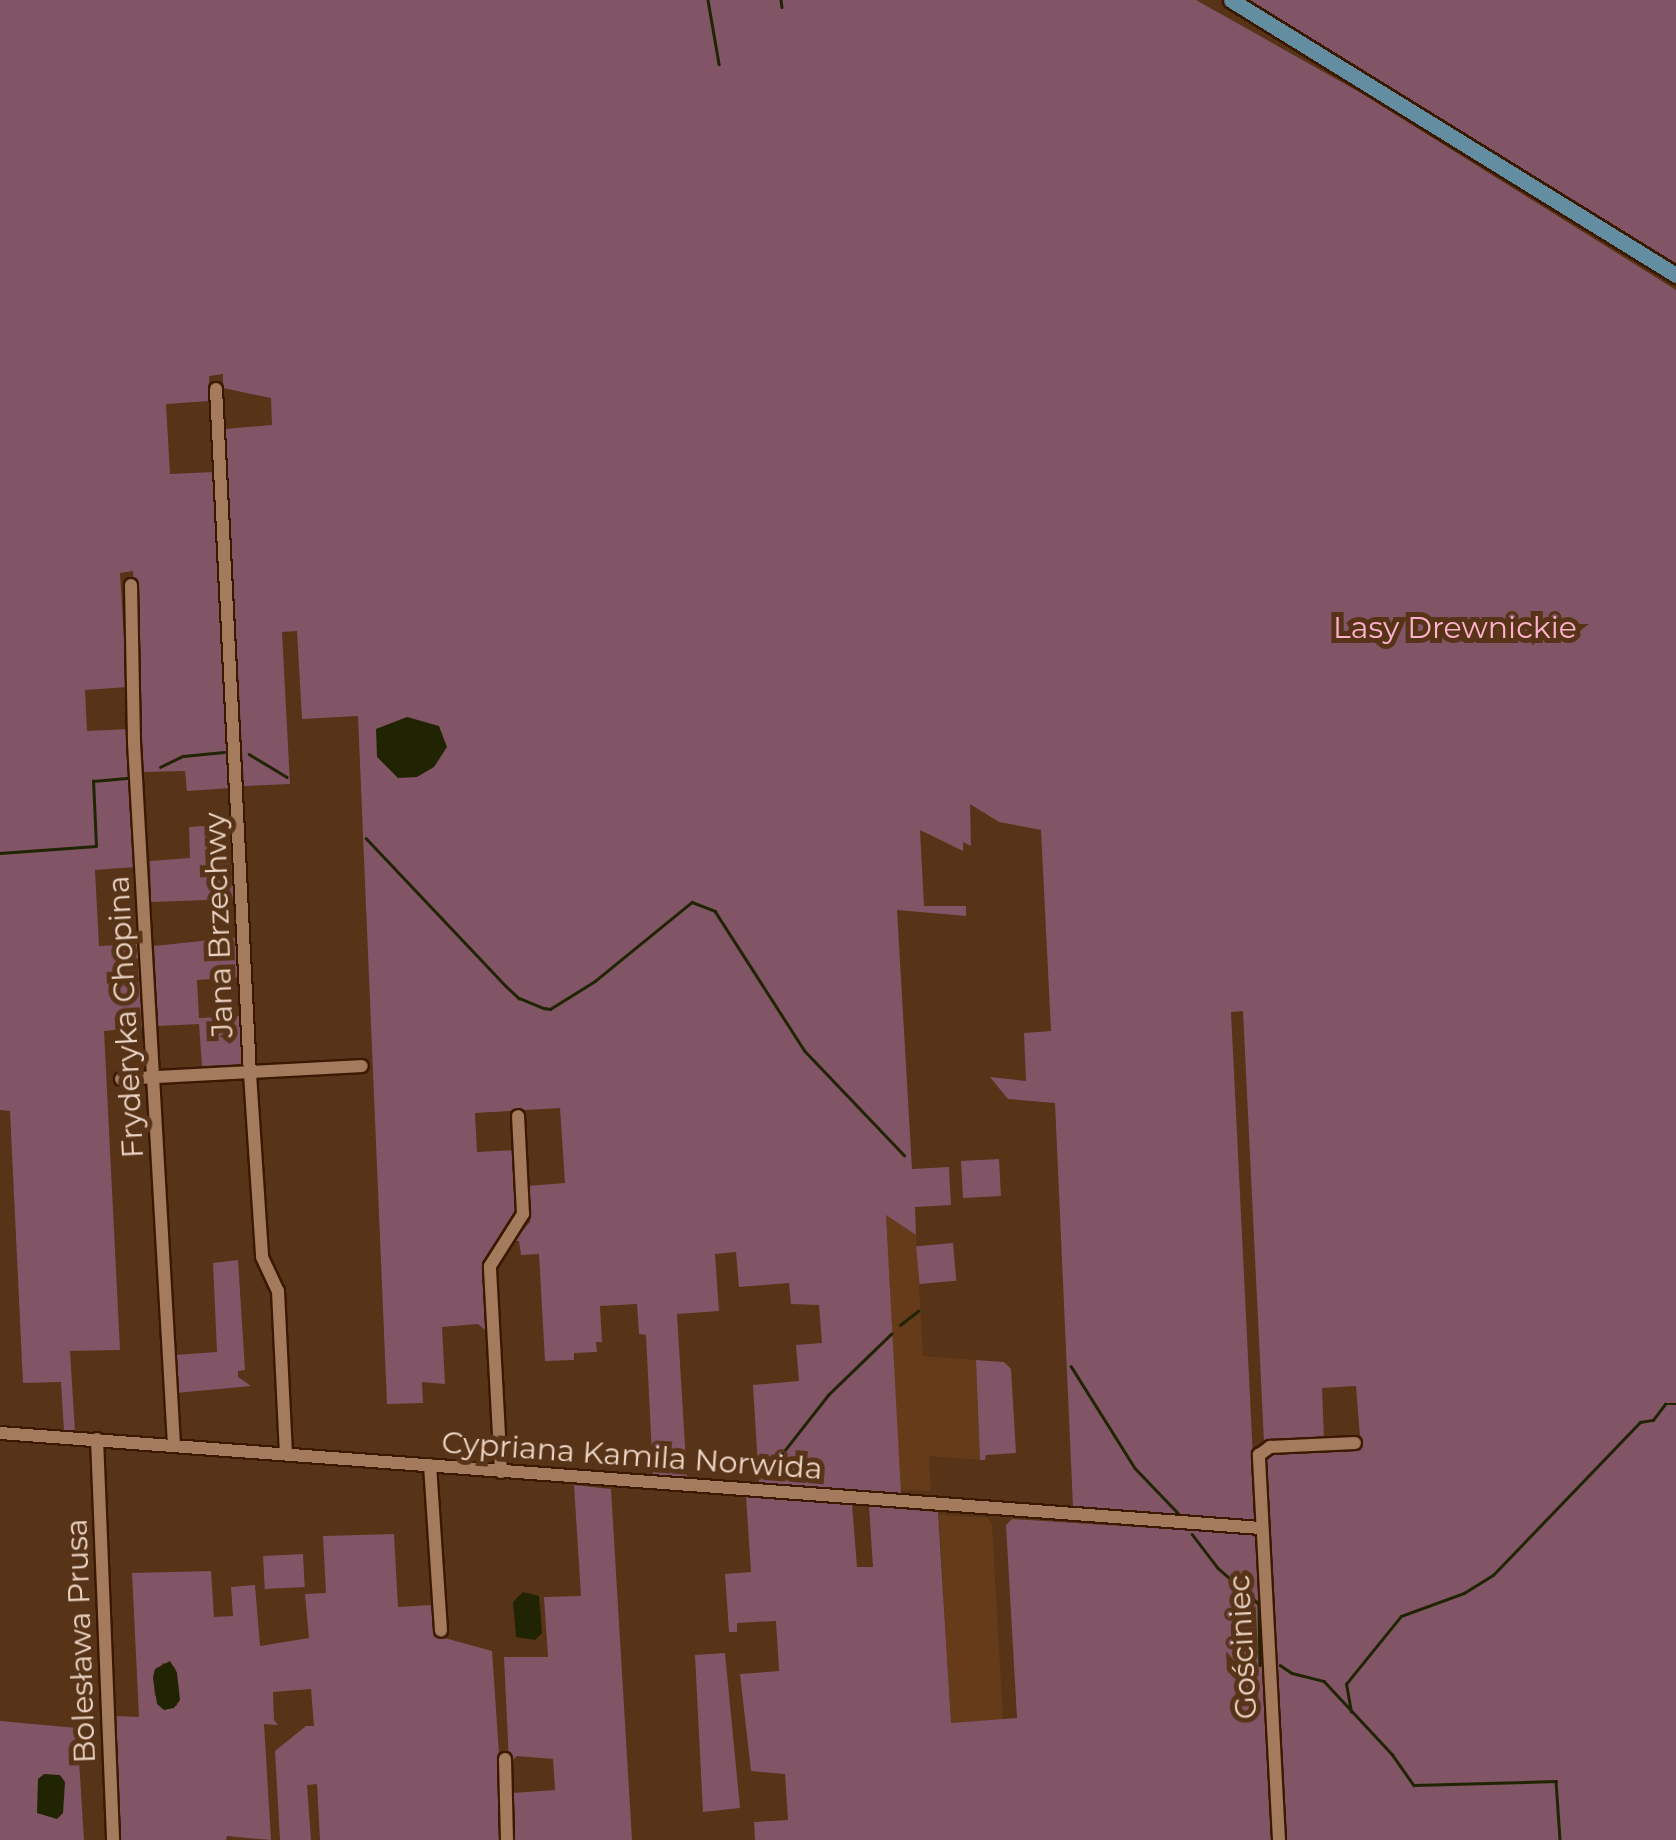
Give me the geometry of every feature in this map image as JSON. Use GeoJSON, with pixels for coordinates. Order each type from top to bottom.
{"type":"FeatureCollection","features":[{"type":"Feature","properties":{"kind":"main road"},"geometry":{"type":"LineString","coordinates":[[1231,0],[1676,275]]}},
{"type":"Feature","properties":{"kind":"street","name":"Jana Brzechwy"},"geometry":{"type":"LineString","coordinates":[[216,389],[262,1257],[278,1291],[286,1454]]}},
{"type":"Feature","properties":{"kind":"street","name":"Fryderyka Chopina"},"geometry":{"type":"LineString","coordinates":[[131,584],[134,743],[174,1446]]}},
{"type":"Feature","properties":{"kind":"street"},"geometry":{"type":"LineString","coordinates":[[121,1079],[362,1066]]}},
{"type":"Feature","properties":{"kind":"street"},"geometry":{"type":"LineString","coordinates":[[501,1472],[490,1266],[522,1214],[518,1116]]}},
{"type":"Feature","properties":{"kind":"street","name":"Cypriana Kamila Norwida"},"geometry":{"type":"LineString","coordinates":[[0,1433],[1261,1528]]}},
{"type":"Feature","properties":{"kind":"street","name":"Bolesława Prusa"},"geometry":{"type":"LineString","coordinates":[[96,1439],[113,1840]]}},
{"type":"Feature","properties":{"kind":"street","name":"Gościniec"},"geometry":{"type":"LineString","coordinates":[[1279,1840],[1260,1452],[1356,1443]]}},
{"type":"Feature","properties":{"kind":"street"},"geometry":{"type":"LineString","coordinates":[[430,1465],[441,1631]]}},
{"type":"Feature","properties":{"kind":"street"},"geometry":{"type":"LineString","coordinates":[[505,1759],[507,1840]]}},
{"type":"Feature","properties":{"kind":"shaded area"},"geometry":{"type":"Polygon","coordinates":[[[407,717],[439,726],[447,747],[434,767],[417,777],[398,778],[377,757],[376,729],[407,717]]]}},
{"type":"Feature","properties":{"kind":"shaded area"},"geometry":{"type":"Polygon","coordinates":[[[886,1214],[916,1235],[923,1356],[976,1360],[980,1460],[929,1456],[931,1491],[900,1490],[886,1214]]]}},
{"type":"Feature","properties":{"kind":"shaded area"},"geometry":{"type":"Polygon","coordinates":[[[939,1514],[987,1518],[992,1524],[1003,1720],[951,1723],[939,1514]]]}},
{"type":"Feature","properties":{"kind":"shaded area"},"geometry":{"type":"Polygon","coordinates":[[[523,1592],[539,1596],[542,1633],[535,1640],[516,1637],[513,1602],[523,1592]]]}},
{"type":"Feature","properties":{"kind":"shaded area"},"geometry":{"type":"Polygon","coordinates":[[[170,1661],[177,1673],[180,1700],[174,1708],[164,1710],[157,1704],[153,1677],[155,1669],[170,1661]]]}},
{"type":"Feature","properties":{"kind":"shaded area"},"geometry":{"type":"Polygon","coordinates":[[[44,1774],[60,1775],[65,1782],[63,1813],[57,1819],[37,1813],[38,1779],[44,1774]]]}},
{"type":"Feature","properties":{"kind":"green space","name":"Lasy Drewnickie"},"geometry":{"type":"Polygon","coordinates":[[[0,0],[1196,0],[1361,93],[1676,290],[1676,1840],[1285,1840],[1264,1454],[1361,1449],[1356,1386],[1322,1388],[1324,1439],[1264,1442],[1243,1011],[1231,1012],[1256,1519],[1250,1522],[1073,1507],[1055,1103],[1008,1099],[990,1077],[1026,1081],[1024,1033],[1051,1031],[1041,830],[999,822],[970,804],[971,846],[963,842],[963,851],[920,830],[924,906],[966,906],[966,916],[897,910],[912,1169],[949,1167],[951,1205],[915,1207],[916,1235],[886,1215],[901,1494],[759,1484],[753,1385],[799,1381],[796,1345],[822,1343],[819,1305],[791,1304],[789,1283],[739,1287],[736,1252],[715,1254],[719,1311],[677,1314],[687,1479],[653,1476],[646,1335],[639,1334],[637,1304],[600,1306],[602,1342],[596,1342],[597,1352],[574,1353],[574,1360],[545,1361],[539,1254],[521,1255],[519,1241],[513,1241],[530,1222],[528,1186],[565,1183],[560,1108],[475,1113],[477,1152],[513,1150],[516,1217],[482,1264],[485,1330],[478,1324],[442,1327],[445,1384],[422,1382],[423,1403],[387,1404],[358,716],[302,719],[297,631],[282,632],[290,784],[244,786],[225,429],[272,425],[271,398],[223,388],[223,374],[209,376],[210,401],[166,404],[170,474],[214,472],[231,788],[187,791],[185,771],[144,772],[133,571],[120,573],[127,687],[85,690],[87,731],[129,729],[136,867],[95,870],[99,946],[140,944],[145,1027],[104,1031],[120,1350],[70,1351],[75,1432],[64,1431],[61,1382],[23,1383],[10,1111],[0,1110],[0,0]]]}},
{"type":"Feature","properties":{"kind":"green space"},"geometry":{"type":"Polygon","coordinates":[[[1247,0],[1676,0],[1676,264],[1471,138],[1247,0]]]}},
{"type":"Feature","properties":{"kind":"green space"},"geometry":{"type":"Polygon","coordinates":[[[233,824],[237,899],[151,902],[150,861],[190,858],[189,827],[233,824]]]}},
{"type":"Feature","properties":{"kind":"green space"},"geometry":{"type":"Polygon","coordinates":[[[239,937],[241,977],[197,980],[199,1018],[243,1016],[245,1060],[242,1064],[202,1066],[199,1024],[158,1026],[154,946],[239,937]]]}},
{"type":"Feature","properties":{"kind":"green space"},"geometry":{"type":"Polygon","coordinates":[[[999,1159],[1001,1196],[963,1198],[961,1161],[999,1159]]]}},
{"type":"Feature","properties":{"kind":"green space"},"geometry":{"type":"Polygon","coordinates":[[[953,1243],[956,1281],[919,1284],[916,1246],[953,1243]]]}},
{"type":"Feature","properties":{"kind":"green space"},"geometry":{"type":"Polygon","coordinates":[[[238,1260],[245,1370],[238,1371],[238,1377],[251,1386],[176,1393],[174,1355],[217,1352],[213,1263],[238,1260]]]}},
{"type":"Feature","properties":{"kind":"green space"},"geometry":{"type":"Polygon","coordinates":[[[976,1360],[1004,1362],[1011,1369],[1016,1453],[986,1455],[985,1460],[980,1460],[976,1360]]]}},
{"type":"Feature","properties":{"kind":"green space"},"geometry":{"type":"Polygon","coordinates":[[[574,1485],[611,1489],[632,1840],[514,1840],[512,1793],[555,1790],[553,1759],[517,1756],[509,1763],[504,1657],[548,1657],[544,1597],[581,1596],[574,1485]]]}},
{"type":"Feature","properties":{"kind":"green space"},"geometry":{"type":"Polygon","coordinates":[[[746,1496],[852,1504],[857,1567],[873,1567],[869,1506],[938,1512],[951,1723],[1017,1718],[1006,1525],[1012,1519],[1250,1534],[1256,1538],[1273,1840],[755,1840],[754,1822],[788,1820],[785,1774],[751,1771],[740,1674],[779,1671],[776,1621],[737,1623],[737,1632],[729,1632],[725,1574],[751,1572],[746,1496]]]}},
{"type":"Feature","properties":{"kind":"green space"},"geometry":{"type":"Polygon","coordinates":[[[394,1534],[398,1607],[432,1605],[434,1635],[492,1651],[505,1840],[320,1840],[317,1784],[307,1785],[311,1840],[280,1840],[275,1751],[306,1726],[314,1726],[311,1689],[273,1692],[274,1720],[278,1725],[264,1724],[271,1840],[227,1836],[226,1840],[120,1840],[113,1716],[139,1717],[132,1573],[211,1571],[214,1617],[233,1616],[231,1587],[255,1585],[260,1646],[309,1638],[305,1594],[326,1593],[323,1536],[394,1534]],[[163,1663],[153,1677],[155,1696],[177,1706],[177,1673],[174,1666],[163,1663]]]}},
{"type":"Feature","properties":{"kind":"green space"},"geometry":{"type":"Polygon","coordinates":[[[303,1554],[305,1587],[265,1589],[263,1556],[303,1554]]]}},
{"type":"Feature","properties":{"kind":"green space"},"geometry":{"type":"Polygon","coordinates":[[[725,1653],[740,1808],[703,1812],[695,1655],[725,1653]]]}},
{"type":"Feature","properties":{"kind":"green space"},"geometry":{"type":"Polygon","coordinates":[[[0,1721],[77,1728],[84,1840],[0,1840],[0,1721]]]}},
{"type":"Feature","properties":{"kind":"waterway"},"geometry":{"type":"LineString","coordinates":[[708,0],[719,64]]}},
{"type":"Feature","properties":{"kind":"waterway"},"geometry":{"type":"LineString","coordinates":[[781,0],[782,7]]}},
{"type":"Feature","properties":{"kind":"waterway"},"geometry":{"type":"LineString","coordinates":[[160,767],[183,756],[224,752]]}},
{"type":"Feature","properties":{"kind":"waterway"},"geometry":{"type":"LineString","coordinates":[[249,754],[287,777]]}},
{"type":"Feature","properties":{"kind":"waterway"},"geometry":{"type":"LineString","coordinates":[[0,853],[96,846],[93,781],[129,778]]}},
{"type":"Feature","properties":{"kind":"waterway"},"geometry":{"type":"LineString","coordinates":[[366,838],[506,986],[519,998],[544,1008],[550,1009],[595,981],[692,902],[715,911],[805,1051],[904,1155]]}},
{"type":"Feature","properties":{"kind":"waterway"},"geometry":{"type":"LineString","coordinates":[[900,1325],[918,1311]]}},
{"type":"Feature","properties":{"kind":"waterway"},"geometry":{"type":"LineString","coordinates":[[762,1472],[781,1455],[828,1395],[891,1334]]}},
{"type":"Feature","properties":{"kind":"waterway"},"geometry":{"type":"LineString","coordinates":[[1071,1366],[1135,1468],[1180,1515]]}},
{"type":"Feature","properties":{"kind":"waterway"},"geometry":{"type":"LineString","coordinates":[[1351,1712],[1346,1684],[1401,1616],[1464,1593],[1493,1575],[1640,1422],[1653,1420],[1665,1404],[1676,1404]]}},
{"type":"Feature","properties":{"kind":"waterway"},"geometry":{"type":"LineString","coordinates":[[1192,1534],[1218,1568],[1259,1604],[1260,1665]]}},
{"type":"Feature","properties":{"kind":"waterway"},"geometry":{"type":"LineString","coordinates":[[1280,1665],[1292,1673],[1324,1681],[1392,1754],[1414,1785],[1556,1781],[1560,1840]]}}]}
